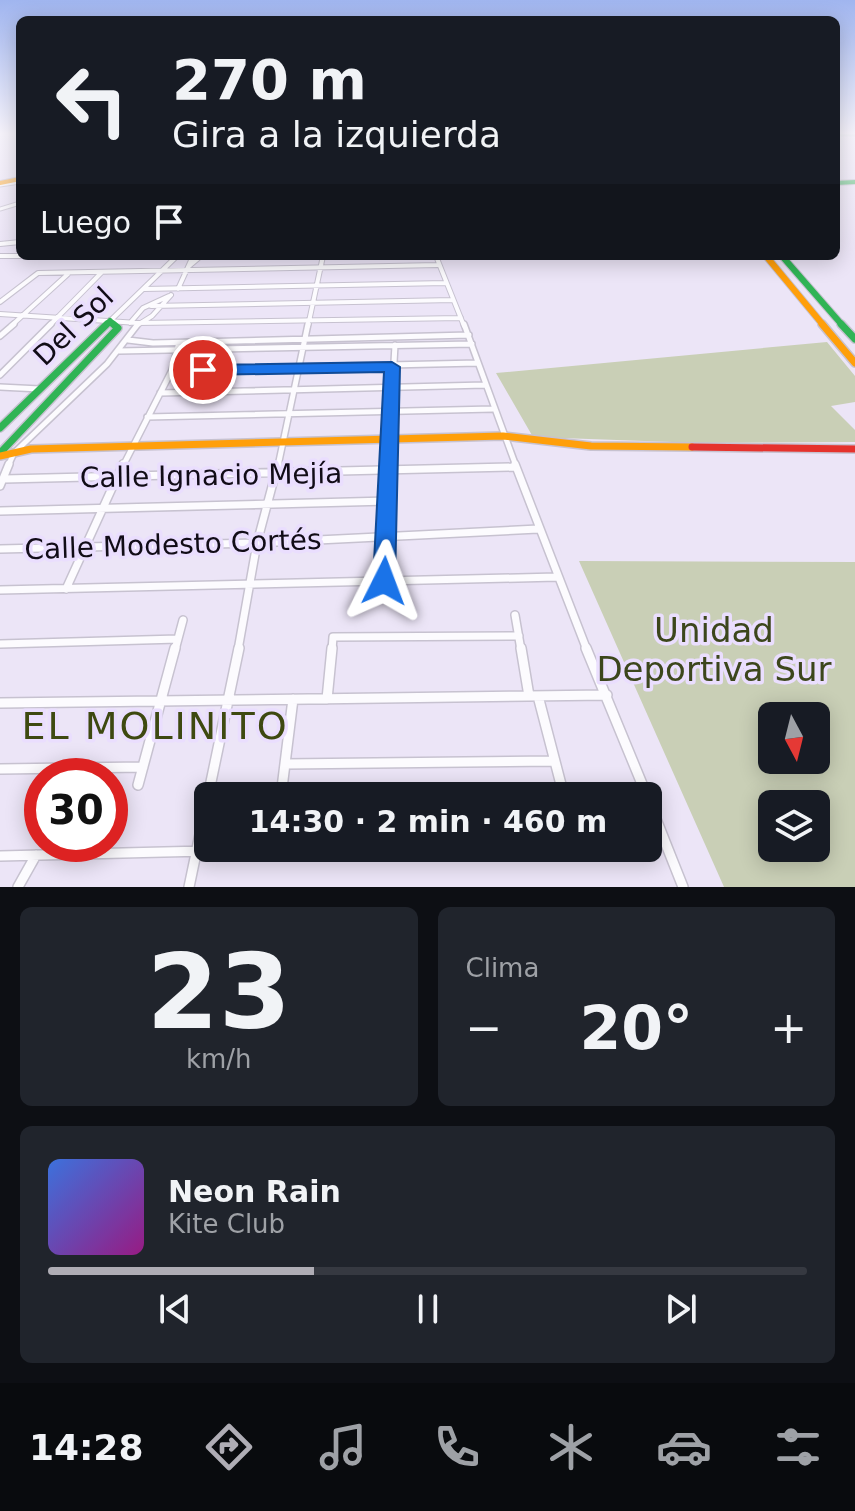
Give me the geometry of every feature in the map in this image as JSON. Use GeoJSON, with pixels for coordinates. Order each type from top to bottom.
{"type":"FeatureCollection","features":[{"type":"Feature","properties":{"kind":"main road"},"geometry":{"type":"LineString","coordinates":[[769,260],[855,363]]}},
{"type":"Feature","properties":{"kind":"main road"},"geometry":{"type":"LineString","coordinates":[[786,260],[855,339]]}},
{"type":"Feature","properties":{"kind":"main road"},"geometry":{"type":"LineString","coordinates":[[0,454],[118,328],[110,321]]}},
{"type":"Feature","properties":{"kind":"main road","name":"Del Sol"},"geometry":{"type":"LineString","coordinates":[[0,428],[110,321]]}},
{"type":"Feature","properties":{"kind":"main road"},"geometry":{"type":"LineString","coordinates":[[0,454],[31,449],[503,436],[591,446],[855,449]]}},
{"type":"Feature","properties":{"kind":"street","name":"Del Sol"},"geometry":{"type":"LineString","coordinates":[[110,321],[173,260]]}},
{"type":"Feature","properties":{"kind":"street"},"geometry":{"type":"LineString","coordinates":[[210,782],[252,584],[257,543],[276,474],[322,260]]}},
{"type":"Feature","properties":{"kind":"street"},"geometry":{"type":"LineString","coordinates":[[437,260],[469,335],[538,529],[641,782]]}},
{"type":"Feature","properties":{"kind":"street"},"geometry":{"type":"LineString","coordinates":[[2,483],[14,453],[119,351],[138,323],[163,305],[179,288],[187,264]]}},
{"type":"Feature","properties":{"kind":"street"},"geometry":{"type":"LineString","coordinates":[[0,302],[36,273],[161,271],[187,264],[320,269],[438,265]]}},
{"type":"Feature","properties":{"kind":"street"},"geometry":{"type":"LineString","coordinates":[[0,336],[69,273]]}},
{"type":"Feature","properties":{"kind":"street"},"geometry":{"type":"LineString","coordinates":[[0,375],[101,273]]}},
{"type":"Feature","properties":{"kind":"street"},"geometry":{"type":"LineString","coordinates":[[144,289],[446,283]]}},
{"type":"Feature","properties":{"kind":"street"},"geometry":{"type":"LineString","coordinates":[[130,323],[137,312],[171,295]]}},
{"type":"Feature","properties":{"kind":"street"},"geometry":{"type":"LineString","coordinates":[[151,306],[453,300]]}},
{"type":"Feature","properties":{"kind":"street"},"geometry":{"type":"LineString","coordinates":[[0,314],[130,323],[461,318]]}},
{"type":"Feature","properties":{"kind":"street"},"geometry":{"type":"LineString","coordinates":[[128,340],[178,345],[469,335]]}},
{"type":"Feature","properties":{"kind":"street"},"geometry":{"type":"LineString","coordinates":[[153,343],[162,348]]}},
{"type":"Feature","properties":{"kind":"street"},"geometry":{"type":"LineString","coordinates":[[303,343],[472,344]]}},
{"type":"Feature","properties":{"kind":"street"},"geometry":{"type":"LineString","coordinates":[[119,351],[178,345]]}},
{"type":"Feature","properties":{"kind":"street"},"geometry":{"type":"LineString","coordinates":[[66,589],[132,446],[172,370],[178,345]]}},
{"type":"Feature","properties":{"kind":"street"},"geometry":{"type":"LineString","coordinates":[[384,581],[391,440],[390,389],[395,345]]}},
{"type":"Feature","properties":{"kind":"street"},"geometry":{"type":"LineString","coordinates":[[172,370],[297,370],[478,363]]}},
{"type":"Feature","properties":{"kind":"street"},"geometry":{"type":"LineString","coordinates":[[160,393],[485,385]]}},
{"type":"Feature","properties":{"kind":"street"},"geometry":{"type":"LineString","coordinates":[[0,387],[40,389]]}},
{"type":"Feature","properties":{"kind":"street"},"geometry":{"type":"LineString","coordinates":[[147,417],[493,409]]}},
{"type":"Feature","properties":{"kind":"street","name":"Calle Ignacio Mejía"},"geometry":{"type":"LineString","coordinates":[[2,483],[117,477],[514,467]]}},
{"type":"Feature","properties":{"kind":"street"},"geometry":{"type":"LineString","coordinates":[[0,511],[102,511],[388,501]]}},
{"type":"Feature","properties":{"kind":"street","name":"Calle Modesto Cortés"},"geometry":{"type":"LineString","coordinates":[[0,549],[257,543],[538,529]]}},
{"type":"Feature","properties":{"kind":"street"},"geometry":{"type":"LineString","coordinates":[[0,591],[557,577]]}},
{"type":"Feature","properties":{"kind":"street"},"geometry":{"type":"LineString","coordinates":[[515,615],[533,696],[560,782]]}},
{"type":"Feature","properties":{"kind":"street"},"geometry":{"type":"LineString","coordinates":[[138,785],[183,620]]}},
{"type":"Feature","properties":{"kind":"street"},"geometry":{"type":"LineString","coordinates":[[327,699],[333,637],[519,636]]}},
{"type":"Feature","properties":{"kind":"street"},"geometry":{"type":"LineString","coordinates":[[0,644],[178,639]]}},
{"type":"Feature","properties":{"kind":"street"},"geometry":{"type":"LineString","coordinates":[[0,703],[607,695]]}},
{"type":"Feature","properties":{"kind":"street"},"geometry":{"type":"LineString","coordinates":[[283,782],[293,699]]}},
{"type":"Feature","properties":{"kind":"street"},"geometry":{"type":"LineString","coordinates":[[285,764],[554,761]]}},
{"type":"Feature","properties":{"kind":"street"},"geometry":{"type":"LineString","coordinates":[[0,769],[143,767]]}},
{"type":"Feature","properties":{"kind":"street"},"geometry":{"type":"LineString","coordinates":[[662,835],[683,887]]}},
{"type":"Feature","properties":{"kind":"street"},"geometry":{"type":"LineString","coordinates":[[128,852],[194,850]]}},
{"type":"Feature","properties":{"kind":"street"},"geometry":{"type":"LineString","coordinates":[[0,856],[24,855]]}},
{"type":"Feature","properties":{"kind":"street"},"geometry":{"type":"LineString","coordinates":[[189,887],[194,861]]}},
{"type":"Feature","properties":{"kind":"street"},"geometry":{"type":"LineString","coordinates":[[18,887],[32,862]]}},
{"type":"Feature","properties":{"kind":"green space"},"geometry":{"type":"Polygon","coordinates":[[[827,342],[855,376],[855,402],[831,406],[855,430],[855,442],[701,443],[533,437],[496,373],[827,342]]]}},
{"type":"Feature","properties":{"kind":"green space","name":"Unidad Deportiva Sur"},"geometry":{"type":"Polygon","coordinates":[[[579,561],[855,562],[855,887],[724,887],[579,561]]]}},
{"type":"Feature","properties":{"kind":"traffic: fast"},"geometry":{"type":"LineString","coordinates":[[840,183],[855,182]]}},
{"type":"Feature","properties":{"kind":"traffic: fast"},"geometry":{"type":"LineString","coordinates":[[786,260],[855,339]]}},
{"type":"Feature","properties":{"kind":"traffic: fast"},"geometry":{"type":"LineString","coordinates":[[0,428],[110,321],[118,328],[0,453]]}},
{"type":"Feature","properties":{"kind":"traffic: slow"},"geometry":{"type":"LineString","coordinates":[[0,183],[16,180]]}},
{"type":"Feature","properties":{"kind":"traffic: slow"},"geometry":{"type":"LineString","coordinates":[[769,260],[855,363]]}},
{"type":"Feature","properties":{"kind":"traffic: slow"},"geometry":{"type":"LineString","coordinates":[[0,456],[31,449],[503,436],[591,446],[692,447]]}},
{"type":"Feature","properties":{"kind":"traffic: jam"},"geometry":{"type":"LineString","coordinates":[[692,447],[855,449]]}},
{"type":"Feature","properties":{"kind":"district","name":"EL MOLINITO"},"geometry":{"type":"Point","coordinates":[155,726]}},
{"type":"Feature","properties":{"kind":"route"},"geometry":{"type":"LineString","coordinates":[[203,370],[392,367],[384,581]]}}]}
